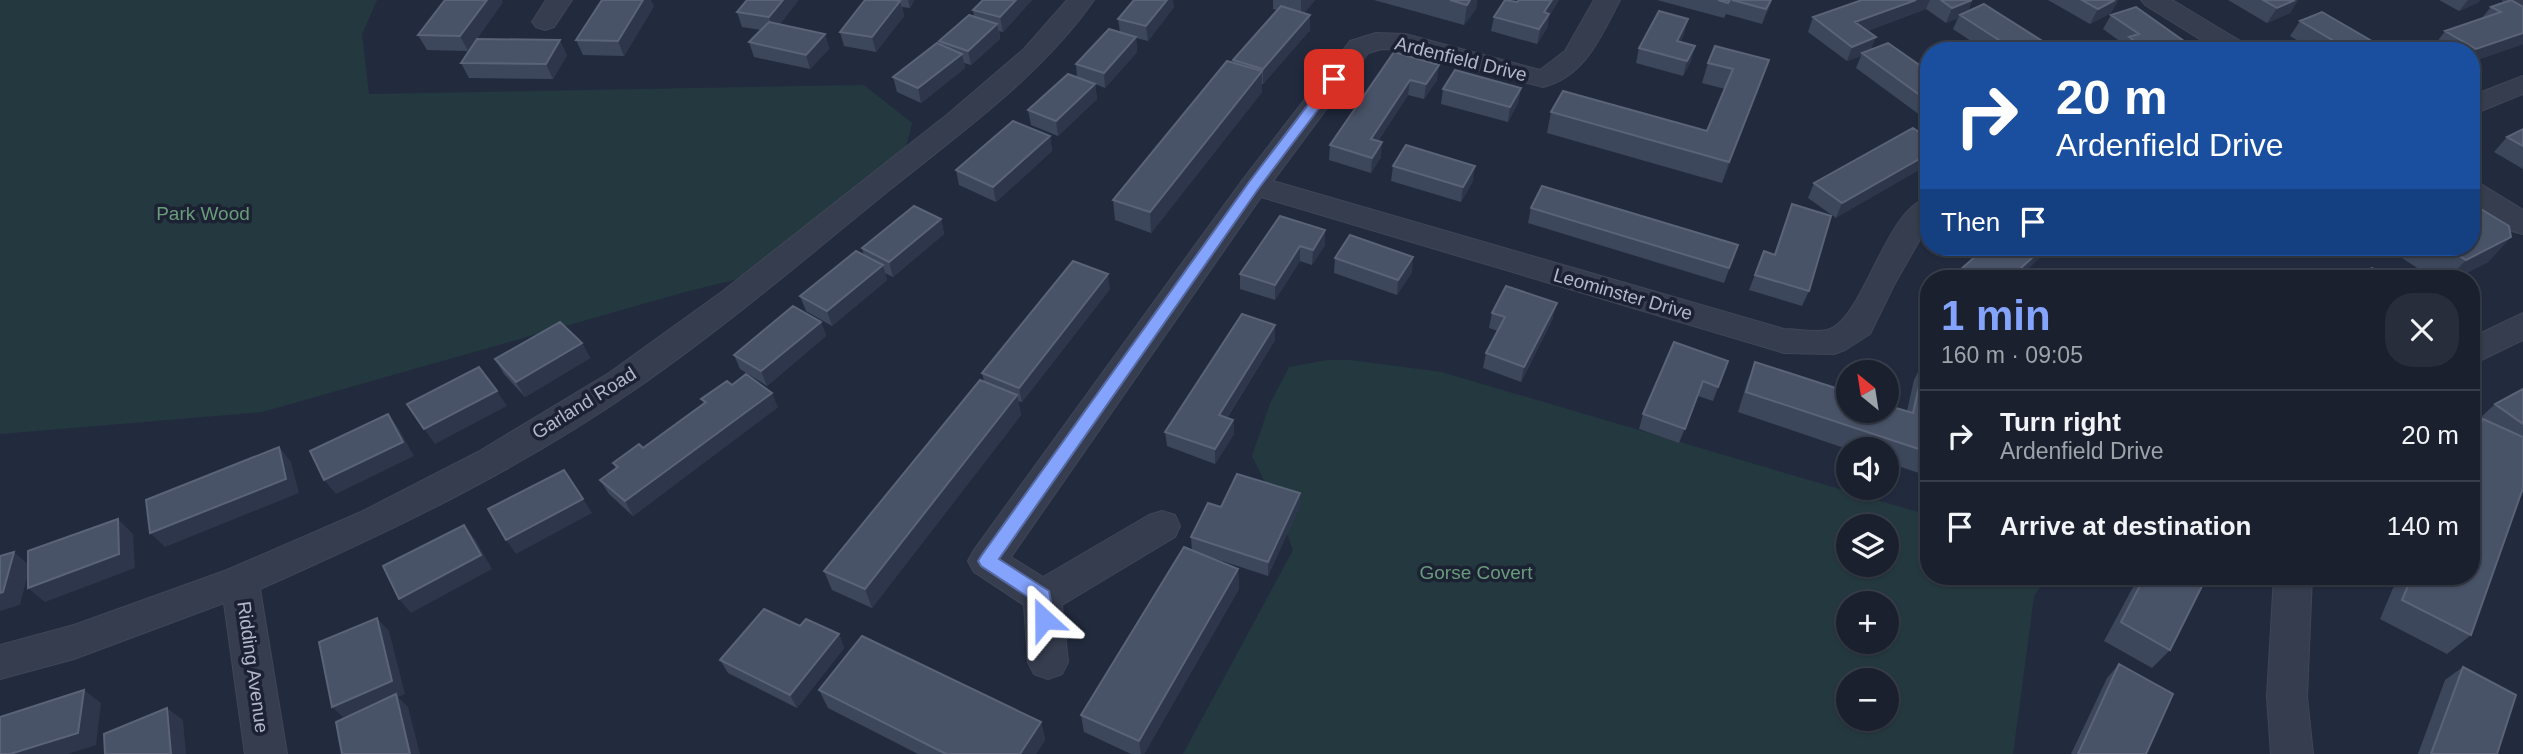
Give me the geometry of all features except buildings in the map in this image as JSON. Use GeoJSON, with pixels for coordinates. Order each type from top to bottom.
{"type":"FeatureCollection","features":[{"type":"Feature","properties":{"kind":"street"},"geometry":{"type":"LineString","coordinates":[[545,22],[559,0]]}},
{"type":"Feature","properties":{"kind":"street","name":"Garland Road"},"geometry":{"type":"LineString","coordinates":[[0,662],[74,642],[240,581],[374,523],[490,462],[621,382],[734,299],[958,120],[1032,55],[1081,0]]}},
{"type":"Feature","properties":{"kind":"street","name":"Ardenfield Drive"},"geometry":{"type":"LineString","coordinates":[[1042,597],[987,561],[1254,185],[1359,47],[1383,39],[1543,79],[1558,74],[1573,61],[1606,0]]}},
{"type":"Feature","properties":{"kind":"street"},"geometry":{"type":"LineString","coordinates":[[2154,0],[2223,42]]}},
{"type":"Feature","properties":{"kind":"street"},"geometry":{"type":"LineString","coordinates":[[2516,0],[2523,4]]}},
{"type":"Feature","properties":{"kind":"street"},"geometry":{"type":"LineString","coordinates":[[2480,102],[2523,84]]}},
{"type":"Feature","properties":{"kind":"street","name":"Leominster Drive"},"geometry":{"type":"LineString","coordinates":[[1254,185],[1784,341],[1833,342],[1859,326],[1878,285],[1920,214]]}},
{"type":"Feature","properties":{"kind":"street"},"geometry":{"type":"LineString","coordinates":[[2480,197],[2523,224]]}},
{"type":"Feature","properties":{"kind":"street"},"geometry":{"type":"LineString","coordinates":[[2480,348],[2523,325]]}},
{"type":"Feature","properties":{"kind":"street"},"geometry":{"type":"LineString","coordinates":[[1048,662],[1042,597],[1162,526]]}},
{"type":"Feature","properties":{"kind":"street","name":"Ridding Avenue"},"geometry":{"type":"LineString","coordinates":[[240,581],[266,754]]}},
{"type":"Feature","properties":{"kind":"street"},"geometry":{"type":"LineString","coordinates":[[2292,754],[2287,697],[2293,585]]}},
{"type":"Feature","properties":{"kind":"green space","name":"Park Wood"},"geometry":{"type":"Polygon","coordinates":[[[0,0],[377,0],[362,34],[369,94],[864,85],[912,123],[905,150],[750,276],[262,412],[0,434],[0,0]]]}},
{"type":"Feature","properties":{"kind":"green space","name":"Gorse Covert"},"geometry":{"type":"Polygon","coordinates":[[[1328,360],[1350,360],[1441,372],[1836,488],[1836,500],[1877,500],[1920,513],[1920,585],[2042,585],[2034,596],[2013,754],[1183,754],[1293,550],[1277,506],[1252,456],[1270,404],[1289,367],[1328,360]]]}},
{"type":"Feature","properties":{"kind":"route"},"geometry":{"type":"LineString","coordinates":[[1044,619],[1042,597],[987,561],[1254,185],[1334,79]]}}]}
